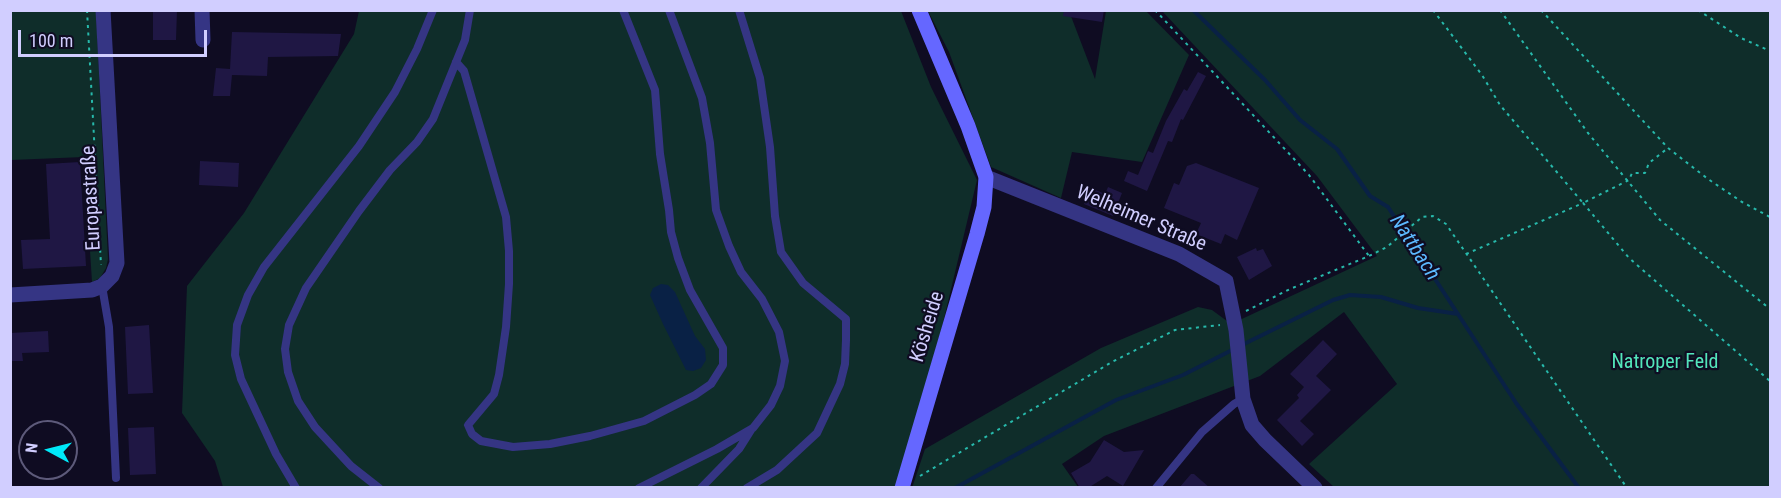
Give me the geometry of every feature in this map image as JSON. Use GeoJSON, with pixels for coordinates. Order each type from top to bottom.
{"type":"FeatureCollection","features":[{"type":"Feature","properties":{"kind":"street","name":"Europastraße"},"geometry":{"type":"LineString","coordinates":[[102,286],[112,276],[117,263],[103,10]]}},
{"type":"Feature","properties":{"kind":"street"},"geometry":{"type":"LineString","coordinates":[[202,10],[203,40]]}},
{"type":"Feature","properties":{"kind":"street"},"geometry":{"type":"LineString","coordinates":[[919,10],[968,126],[986,177]]}},
{"type":"Feature","properties":{"kind":"street","name":"Welheimer Straße"},"geometry":{"type":"LineString","coordinates":[[986,177],[1179,255],[1226,281],[1235,324],[1244,399],[1252,425],[1315,488]]}},
{"type":"Feature","properties":{"kind":"street","name":"Kösheide"},"geometry":{"type":"LineString","coordinates":[[902,487],[977,234],[984,207],[986,177]]}},
{"type":"Feature","properties":{"kind":"street"},"geometry":{"type":"LineString","coordinates":[[10,295],[92,290],[102,286]]}},
{"type":"Feature","properties":{"kind":"lane"},"geometry":{"type":"LineString","coordinates":[[296,488],[276,454],[241,379],[235,355],[237,325],[248,295],[264,267],[359,146],[395,92],[417,49],[433,10]]}},
{"type":"Feature","properties":{"kind":"lane"},"geometry":{"type":"LineString","coordinates":[[379,488],[351,466],[336,450],[315,427],[298,401],[288,372],[285,349],[288,333],[306,288],[390,170],[417,142],[433,119],[465,40],[470,10]]}},
{"type":"Feature","properties":{"kind":"lane"},"geometry":{"type":"LineString","coordinates":[[456,62],[464,71],[506,217],[509,251],[506,327],[499,375],[494,394],[468,425],[472,434],[481,441],[513,447],[550,444],[644,421],[695,395],[711,384],[723,365],[723,348],[690,290],[678,258],[671,232],[660,154],[655,90],[623,10]]}},
{"type":"Feature","properties":{"kind":"lane"},"geometry":{"type":"LineString","coordinates":[[669,10],[702,98],[710,143],[716,210],[741,272],[762,299],[779,332],[785,360],[780,386],[771,405],[739,449],[701,488]]}},
{"type":"Feature","properties":{"kind":"lane"},"geometry":{"type":"LineString","coordinates":[[739,10],[760,78],[781,252],[803,283],[846,319],[845,364],[840,384],[817,433],[777,470],[747,488]]}},
{"type":"Feature","properties":{"kind":"lane"},"geometry":{"type":"LineString","coordinates":[[102,286],[109,327],[116,478]]}},
{"type":"Feature","properties":{"kind":"lane"},"geometry":{"type":"LineString","coordinates":[[1156,488],[1202,432],[1234,404],[1244,399]]}},
{"type":"Feature","properties":{"kind":"lane"},"geometry":{"type":"LineString","coordinates":[[639,488],[717,449],[753,428]]}},
{"type":"Feature","properties":{"kind":"path"},"geometry":{"type":"LineString","coordinates":[[87,10],[102,286]]}},
{"type":"Feature","properties":{"kind":"path"},"geometry":{"type":"LineString","coordinates":[[1155,10],[1310,175],[1369,256]]}},
{"type":"Feature","properties":{"kind":"path"},"geometry":{"type":"LineString","coordinates":[[1433,10],[1482,75],[1500,105],[1629,258],[1770,381]]}},
{"type":"Feature","properties":{"kind":"path"},"geometry":{"type":"LineString","coordinates":[[1500,10],[1588,133],[1660,220],[1770,309]]}},
{"type":"Feature","properties":{"kind":"path"},"geometry":{"type":"LineString","coordinates":[[1541,10],[1668,148],[1708,179],[1770,217]]}},
{"type":"Feature","properties":{"kind":"path"},"geometry":{"type":"LineString","coordinates":[[1698,10],[1741,38],[1770,51]]}},
{"type":"Feature","properties":{"kind":"path"},"geometry":{"type":"LineString","coordinates":[[1466,254],[1583,203],[1629,180],[1632,173],[1645,172],[1649,163],[1668,148]]}},
{"type":"Feature","properties":{"kind":"path"},"geometry":{"type":"LineString","coordinates":[[902,487],[1113,362],[1164,335],[1175,330],[1235,324],[1257,304],[1369,256],[1387,247],[1422,218],[1433,216],[1446,224],[1628,488]]}},
{"type":"Feature","properties":{"kind":"green space"},"geometry":{"type":"Polygon","coordinates":[[[10,11],[96,11],[108,259],[100,278],[92,282],[84,157],[11,160],[10,11]]]}},
{"type":"Feature","properties":{"kind":"green space"},"geometry":{"type":"Polygon","coordinates":[[[359,11],[901,11],[931,87],[977,180],[942,327],[896,487],[223,487],[215,461],[182,413],[187,286],[244,213],[354,34],[359,11]]]}},
{"type":"Feature","properties":{"kind":"green space"},"geometry":{"type":"Polygon","coordinates":[[[928,11],[1069,11],[1095,79],[1106,11],[1146,11],[1189,55],[1142,162],[1072,152],[1061,198],[991,167],[949,52],[928,11]]]}},
{"type":"Feature","properties":{"kind":"green space","name":"Natroper Feld"},"geometry":{"type":"Polygon","coordinates":[[[1162,11],[1770,11],[1770,487],[1334,487],[1309,464],[1397,384],[1344,312],[1260,376],[1104,436],[1062,464],[1078,487],[912,488],[925,449],[1101,348],[1198,307],[1212,310],[1231,324],[1377,256],[1317,176],[1162,11]]]}},
{"type":"Feature","properties":{"kind":"water"},"geometry":{"type":"Polygon","coordinates":[[[661,284],[668,285],[675,292],[695,336],[705,349],[706,360],[701,368],[693,371],[686,370],[663,324],[650,295],[653,288],[661,284]]]}},
{"type":"Feature","properties":{"kind":"building"},"geometry":{"type":"Polygon","coordinates":[[[153,10],[177,10],[176,40],[153,40],[153,10]]]}},
{"type":"Feature","properties":{"kind":"building"},"geometry":{"type":"Polygon","coordinates":[[[1064,10],[1104,10],[1102,22],[1063,16],[1064,10]]]}},
{"type":"Feature","properties":{"kind":"building"},"geometry":{"type":"Polygon","coordinates":[[[232,32],[341,34],[338,56],[268,57],[267,76],[232,75],[230,96],[213,96],[216,68],[230,69],[232,32]]]}},
{"type":"Feature","properties":{"kind":"building"},"geometry":{"type":"Polygon","coordinates":[[[1198,72],[1206,76],[1183,120],[1181,119],[1172,142],[1168,141],[1147,191],[1124,181],[1128,171],[1138,175],[1148,151],[1153,153],[1166,121],[1184,89],[1187,91],[1198,72]]]}},
{"type":"Feature","properties":{"kind":"building"},"geometry":{"type":"Polygon","coordinates":[[[200,161],[239,163],[238,187],[199,185],[200,161]]]}},
{"type":"Feature","properties":{"kind":"building"},"geometry":{"type":"Polygon","coordinates":[[[80,162],[86,266],[23,269],[21,240],[50,239],[46,164],[80,162]]]}},
{"type":"Feature","properties":{"kind":"building"},"geometry":{"type":"Polygon","coordinates":[[[1196,163],[1259,188],[1237,240],[1225,234],[1221,244],[1196,234],[1201,223],[1164,208],[1174,183],[1179,185],[1187,166],[1196,163]]]}},
{"type":"Feature","properties":{"kind":"building"},"geometry":{"type":"Polygon","coordinates":[[[1108,187],[1122,193],[1113,216],[1084,204],[1091,188],[1105,194],[1108,187]]]}},
{"type":"Feature","properties":{"kind":"building"},"geometry":{"type":"Polygon","coordinates":[[[1256,248],[1257,251],[1263,249],[1272,266],[1249,280],[1237,257],[1256,248]]]}},
{"type":"Feature","properties":{"kind":"building"},"geometry":{"type":"Polygon","coordinates":[[[149,325],[153,393],[128,394],[125,327],[149,325]]]}},
{"type":"Feature","properties":{"kind":"building"},"geometry":{"type":"Polygon","coordinates":[[[48,331],[49,352],[22,353],[23,361],[10,361],[10,333],[48,331]]]}},
{"type":"Feature","properties":{"kind":"building"},"geometry":{"type":"Polygon","coordinates":[[[1323,340],[1337,354],[1316,376],[1331,390],[1300,421],[1314,434],[1302,446],[1277,420],[1299,398],[1297,395],[1304,387],[1290,374],[1323,340]]]}},
{"type":"Feature","properties":{"kind":"building"},"geometry":{"type":"Polygon","coordinates":[[[154,427],[156,474],[130,475],[128,428],[154,427]]]}},
{"type":"Feature","properties":{"kind":"building"},"geometry":{"type":"Polygon","coordinates":[[[1104,440],[1124,452],[1144,450],[1123,486],[1107,476],[1088,488],[1080,488],[1071,473],[1090,462],[1104,440]]]}},
{"type":"Feature","properties":{"kind":"building"},"geometry":{"type":"Polygon","coordinates":[[[1191,474],[1194,474],[1210,488],[1179,488],[1191,474]]]}},
{"type":"Feature","properties":{"kind":"waterway","name":"Nattbach"},"geometry":{"type":"LineString","coordinates":[[1193,10],[1265,80],[1300,120],[1337,149],[1370,196],[1388,207],[1516,403],[1579,488]]}},
{"type":"Feature","properties":{"kind":"waterway"},"geometry":{"type":"LineString","coordinates":[[1240,346],[1333,300],[1350,295],[1381,297],[1418,308],[1458,314]]}},
{"type":"Feature","properties":{"kind":"waterway"},"geometry":{"type":"LineString","coordinates":[[955,488],[1116,400],[1183,375],[1234,349]]}}]}
